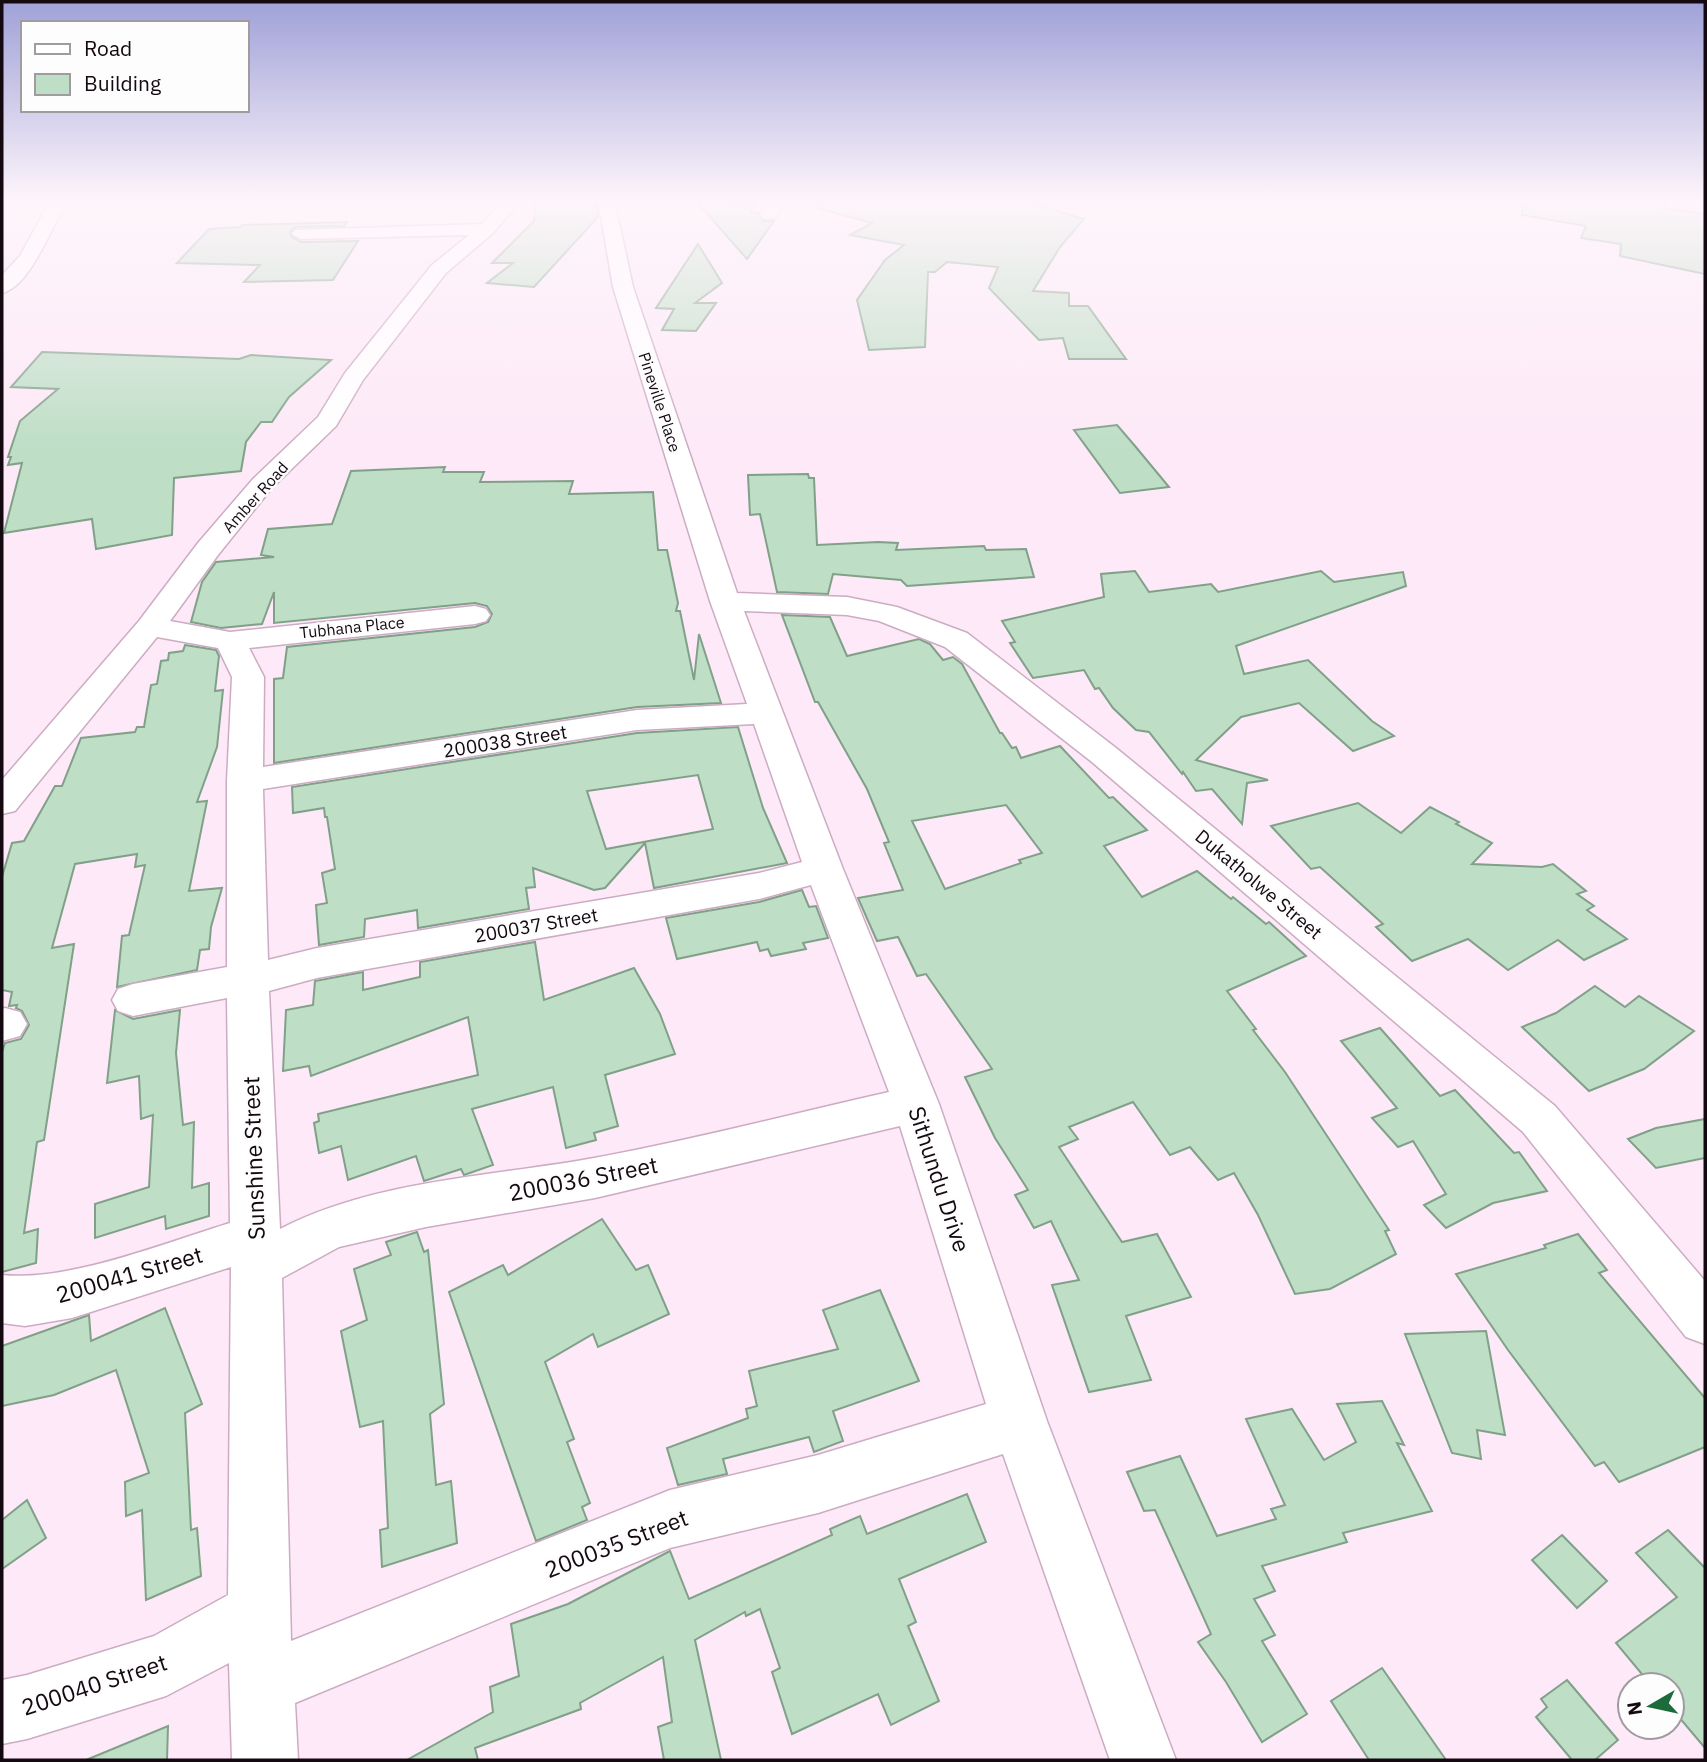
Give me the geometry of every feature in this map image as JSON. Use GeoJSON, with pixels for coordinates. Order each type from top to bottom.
{"type":"FeatureCollection","features":[{"type":"Feature","properties":{"kind":"street","name":"Amber Road"},"geometry":{"type":"LineString","coordinates":[[2,803],[150,627],[208,549],[262,484],[328,421],[353,378],[429,281]]}},
{"type":"Feature","properties":{"kind":"street","name":"Pineville Place"},"geometry":{"type":"LineString","coordinates":[[622,281],[725,601]]}},
{"type":"Feature","properties":{"kind":"street","name":"Sithundu Drive"},"geometry":{"type":"LineString","coordinates":[[725,601],[824,869],[916,1104],[1019,1421],[1143,1760]]}},
{"type":"Feature","properties":{"kind":"street","name":"Dukatholwe Street"},"geometry":{"type":"LineString","coordinates":[[725,601],[848,606],[886,613],[956,640],[1104,755],[1539,1119],[1705,1320]]}},
{"type":"Feature","properties":{"kind":"street","name":"Tubhana Place"},"geometry":{"type":"LineString","coordinates":[[230,641],[475,615]]}},
{"type":"Feature","properties":{"kind":"street"},"geometry":{"type":"LineString","coordinates":[[150,627],[230,641]]}},
{"type":"Feature","properties":{"kind":"street","name":"Sunshine Street"},"geometry":{"type":"LineString","coordinates":[[230,641],[248,677],[245,781],[248,981],[256,1252],[259,1612],[265,1760]]}},
{"type":"Feature","properties":{"kind":"street","name":"200038 Street"},"geometry":{"type":"LineString","coordinates":[[245,781],[637,720],[766,713]]}},
{"type":"Feature","properties":{"kind":"street","name":"200037 Street"},"geometry":{"type":"LineString","coordinates":[[133,999],[218,983],[248,981],[317,963],[759,886],[824,869]]}},
{"type":"Feature","properties":{"kind":"street","name":"200036 Street"},"geometry":{"type":"LineString","coordinates":[[256,1252],[329,1228],[426,1206],[595,1178],[916,1104]]}},
{"type":"Feature","properties":{"kind":"street","name":"200041 Street"},"geometry":{"type":"LineString","coordinates":[[2,1299],[25,1302],[72,1294],[256,1252]]}},
{"type":"Feature","properties":{"kind":"street","name":"200035 Street"},"geometry":{"type":"LineString","coordinates":[[264,1684],[670,1519],[818,1484],[1019,1421]]}},
{"type":"Feature","properties":{"kind":"street","name":"200040 Street"},"geometry":{"type":"LineString","coordinates":[[2,1712],[27,1707],[166,1664],[259,1612]]}},
{"type":"Feature","properties":{"kind":"building"},"geometry":{"type":"Polygon","coordinates":[[[489,281],[539,281],[534,287],[487,283],[489,281]]]}},
{"type":"Feature","properties":{"kind":"building"},"geometry":{"type":"Polygon","coordinates":[[[674,281],[722,283],[695,303],[716,303],[696,331],[662,330],[674,309],[656,308],[674,281]]]}},
{"type":"Feature","properties":{"kind":"building"},"geometry":{"type":"Polygon","coordinates":[[[870,281],[928,281],[925,347],[869,350],[857,300],[870,281]]]}},
{"type":"Feature","properties":{"kind":"building"},"geometry":{"type":"Polygon","coordinates":[[[992,281],[1039,281],[1033,291],[1069,293],[1069,306],[1088,306],[1126,359],[1069,359],[1063,338],[1039,340],[989,288],[992,281]]]}},
{"type":"Feature","properties":{"kind":"building"},"geometry":{"type":"Polygon","coordinates":[[[42,352],[239,359],[251,355],[331,360],[289,397],[272,422],[261,422],[246,442],[241,471],[174,478],[172,535],[96,549],[92,519],[4,533],[22,463],[8,465],[11,457],[8,457],[20,421],[58,389],[11,387],[42,352]]]}},
{"type":"Feature","properties":{"kind":"building"},"geometry":{"type":"Polygon","coordinates":[[[1117,425],[1169,487],[1120,493],[1074,430],[1117,425]]]}},
{"type":"Feature","properties":{"kind":"building"},"geometry":{"type":"Polygon","coordinates":[[[445,467],[443,472],[484,472],[480,482],[573,481],[569,494],[653,492],[658,550],[667,550],[678,603],[676,611],[680,611],[694,680],[699,634],[721,703],[637,707],[274,763],[274,679],[283,678],[287,647],[475,627],[488,622],[492,614],[487,606],[475,603],[274,623],[274,592],[262,624],[221,628],[191,622],[202,582],[216,562],[274,557],[261,555],[268,529],[332,524],[351,471],[445,467]]]}},
{"type":"Feature","properties":{"kind":"building"},"geometry":{"type":"Polygon","coordinates":[[[808,474],[809,478],[814,478],[817,545],[878,542],[898,543],[896,550],[984,546],[986,550],[1026,549],[1034,577],[907,586],[901,580],[833,574],[828,594],[777,592],[760,514],[750,515],[748,475],[808,474]]]}},
{"type":"Feature","properties":{"kind":"building"},"geometry":{"type":"Polygon","coordinates":[[[1135,571],[1149,592],[1211,584],[1218,592],[1321,571],[1334,582],[1403,572],[1406,586],[1236,646],[1244,674],[1308,660],[1372,721],[1394,736],[1353,751],[1299,703],[1241,717],[1196,760],[1268,780],[1247,783],[1242,824],[1212,789],[1196,791],[1149,732],[1136,730],[1113,708],[1099,688],[1095,689],[1084,670],[1033,678],[1010,643],[1015,642],[1002,621],[1104,597],[1101,574],[1135,571]]]}},
{"type":"Feature","properties":{"kind":"building"},"geometry":{"type":"Polygon","coordinates":[[[782,615],[830,617],[847,656],[919,639],[930,644],[943,660],[953,657],[962,664],[1000,733],[1012,748],[1016,747],[1021,758],[1060,746],[1109,798],[1113,797],[1147,830],[1104,846],[1142,897],[1197,871],[1266,924],[1269,922],[1306,956],[1227,991],[1256,1029],[1253,1030],[1285,1072],[1389,1230],[1385,1231],[1396,1254],[1330,1289],[1295,1294],[1258,1215],[1234,1173],[1218,1180],[1190,1147],[1170,1155],[1133,1102],[1069,1127],[1078,1139],[1059,1147],[1122,1242],[1157,1234],[1191,1297],[1126,1316],[1151,1380],[1089,1392],[1052,1285],[1079,1280],[1051,1221],[1034,1228],[1015,1195],[1028,1190],[995,1138],[965,1077],[992,1069],[926,974],[917,976],[898,937],[877,941],[858,898],[903,890],[884,843],[889,842],[867,789],[818,702],[815,702],[782,615]],[[1006,805],[912,821],[945,889],[1042,853],[1006,805]]]}},
{"type":"Feature","properties":{"kind":"building"},"geometry":{"type":"Polygon","coordinates":[[[185,645],[216,650],[219,656],[215,691],[223,690],[217,747],[197,802],[207,801],[189,891],[222,888],[211,927],[209,949],[200,950],[197,970],[117,987],[122,936],[129,935],[145,865],[135,867],[137,854],[75,864],[52,948],[74,944],[44,1140],[37,1142],[24,1233],[38,1229],[36,1263],[2,1272],[2,1052],[5,1043],[21,1039],[29,1025],[22,1011],[16,1008],[17,1005],[9,1006],[12,992],[2,990],[2,877],[12,843],[24,841],[55,786],[62,786],[81,738],[135,732],[137,727],[144,727],[151,685],[157,684],[161,661],[168,660],[169,653],[183,651],[185,645]]]}},
{"type":"Feature","properties":{"kind":"building"},"geometry":{"type":"Polygon","coordinates":[[[738,727],[763,808],[787,863],[654,888],[645,843],[605,888],[594,890],[533,868],[535,887],[526,888],[529,909],[418,928],[417,910],[365,919],[364,937],[319,945],[316,905],[327,903],[322,873],[335,869],[327,817],[324,808],[293,813],[292,787],[637,733],[738,727]],[[698,775],[587,791],[606,849],[713,829],[698,775]]]}},
{"type":"Feature","properties":{"kind":"building"},"geometry":{"type":"Polygon","coordinates":[[[1358,803],[1401,833],[1430,807],[1459,822],[1456,824],[1492,843],[1472,864],[1542,867],[1553,864],[1586,891],[1577,894],[1594,906],[1587,910],[1627,939],[1584,960],[1558,940],[1508,970],[1468,939],[1412,961],[1376,927],[1383,924],[1320,867],[1311,869],[1271,826],[1358,803]]]}},
{"type":"Feature","properties":{"kind":"building"},"geometry":{"type":"Polygon","coordinates":[[[802,890],[809,907],[816,906],[828,938],[803,943],[806,949],[771,956],[768,949],[760,951],[757,942],[677,959],[666,918],[759,902],[802,890]]]}},
{"type":"Feature","properties":{"kind":"building"},"geometry":{"type":"Polygon","coordinates":[[[535,942],[544,1000],[634,968],[660,1014],[675,1054],[605,1075],[618,1126],[594,1133],[596,1140],[566,1148],[553,1087],[472,1109],[493,1165],[464,1175],[461,1169],[424,1181],[416,1156],[348,1180],[341,1146],[319,1153],[314,1123],[319,1121],[318,1114],[478,1075],[468,1017],[311,1076],[309,1066],[283,1071],[286,1010],[313,1005],[315,981],[363,972],[363,990],[420,977],[420,962],[535,942]]]}},
{"type":"Feature","properties":{"kind":"building"},"geometry":{"type":"Polygon","coordinates":[[[1595,986],[1625,1007],[1639,996],[1694,1031],[1644,1069],[1589,1091],[1522,1027],[1556,1013],[1595,986]]]}},
{"type":"Feature","properties":{"kind":"building"},"geometry":{"type":"Polygon","coordinates":[[[115,1010],[133,1019],[180,1010],[176,1053],[183,1125],[194,1122],[192,1188],[209,1183],[209,1216],[166,1229],[165,1216],[95,1238],[95,1204],[149,1187],[153,1115],[141,1119],[139,1076],[107,1083],[115,1010]]]}},
{"type":"Feature","properties":{"kind":"building"},"geometry":{"type":"Polygon","coordinates":[[[1380,1028],[1440,1096],[1455,1090],[1514,1153],[1519,1152],[1547,1191],[1493,1203],[1446,1228],[1424,1205],[1446,1194],[1413,1141],[1398,1147],[1372,1118],[1397,1108],[1341,1041],[1380,1028]]]}},
{"type":"Feature","properties":{"kind":"building"},"geometry":{"type":"Polygon","coordinates":[[[1705,1119],[1705,1158],[1656,1168],[1628,1139],[1656,1128],[1705,1119]]]}},
{"type":"Feature","properties":{"kind":"building"},"geometry":{"type":"Polygon","coordinates":[[[602,1219],[636,1270],[648,1265],[669,1314],[598,1347],[593,1334],[545,1362],[574,1439],[567,1442],[590,1503],[582,1507],[587,1520],[536,1541],[449,1292],[503,1265],[508,1275],[602,1219]]]}},
{"type":"Feature","properties":{"kind":"building"},"geometry":{"type":"Polygon","coordinates":[[[417,1232],[424,1252],[428,1250],[444,1404],[430,1414],[436,1485],[451,1481],[457,1543],[382,1567],[380,1530],[388,1528],[383,1421],[360,1427],[341,1331],[367,1320],[354,1269],[391,1255],[386,1242],[417,1232]]]}},
{"type":"Feature","properties":{"kind":"building"},"geometry":{"type":"Polygon","coordinates":[[[1578,1234],[1607,1270],[1599,1273],[1705,1398],[1705,1447],[1619,1482],[1604,1462],[1595,1466],[1508,1350],[1456,1274],[1546,1248],[1544,1245],[1578,1234]]]}},
{"type":"Feature","properties":{"kind":"building"},"geometry":{"type":"Polygon","coordinates":[[[880,1290],[919,1381],[833,1411],[843,1441],[814,1452],[809,1437],[723,1459],[727,1474],[678,1485],[667,1448],[748,1418],[746,1409],[757,1406],[749,1371],[838,1349],[823,1310],[880,1290]]]}},
{"type":"Feature","properties":{"kind":"building"},"geometry":{"type":"Polygon","coordinates":[[[165,1308],[202,1404],[185,1413],[191,1530],[197,1528],[201,1576],[146,1600],[142,1510],[126,1516],[125,1482],[149,1473],[116,1370],[54,1395],[2,1406],[2,1346],[89,1315],[91,1341],[165,1308]]]}},
{"type":"Feature","properties":{"kind":"building"},"geometry":{"type":"Polygon","coordinates":[[[1486,1331],[1505,1435],[1477,1430],[1481,1459],[1452,1453],[1405,1334],[1486,1331]]]}},
{"type":"Feature","properties":{"kind":"building"},"geometry":{"type":"Polygon","coordinates":[[[1382,1401],[1404,1445],[1397,1443],[1432,1511],[1343,1533],[1347,1542],[1262,1566],[1275,1591],[1254,1599],[1275,1635],[1262,1641],[1307,1714],[1262,1742],[1198,1642],[1211,1634],[1155,1510],[1144,1511],[1127,1472],[1180,1456],[1217,1536],[1276,1519],[1271,1509],[1285,1505],[1246,1419],[1292,1409],[1324,1460],[1356,1442],[1337,1404],[1382,1401]]]}},
{"type":"Feature","properties":{"kind":"building"},"geometry":{"type":"Polygon","coordinates":[[[967,1494],[986,1542],[899,1579],[916,1622],[908,1626],[939,1701],[891,1725],[878,1694],[792,1734],[772,1672],[780,1668],[760,1609],[746,1616],[745,1612],[695,1640],[721,1760],[664,1760],[658,1727],[672,1722],[663,1657],[580,1703],[581,1709],[475,1748],[478,1760],[407,1760],[493,1712],[490,1687],[519,1676],[511,1624],[568,1604],[670,1551],[689,1599],[832,1535],[830,1529],[860,1516],[867,1534],[967,1494]]]}},
{"type":"Feature","properties":{"kind":"building"},"geometry":{"type":"Polygon","coordinates":[[[27,1500],[46,1538],[2,1569],[2,1520],[27,1500]]]}},
{"type":"Feature","properties":{"kind":"building"},"geometry":{"type":"Polygon","coordinates":[[[1668,1530],[1705,1568],[1705,1748],[1686,1726],[1686,1671],[1639,1671],[1616,1643],[1677,1597],[1636,1553],[1668,1530]]]}},
{"type":"Feature","properties":{"kind":"building"},"geometry":{"type":"Polygon","coordinates":[[[1562,1535],[1607,1581],[1577,1608],[1532,1560],[1562,1535]]]}},
{"type":"Feature","properties":{"kind":"building"},"geometry":{"type":"Polygon","coordinates":[[[1382,1668],[1446,1760],[1369,1760],[1331,1701],[1382,1668]]]}},
{"type":"Feature","properties":{"kind":"building"},"geometry":{"type":"Polygon","coordinates":[[[1567,1680],[1617,1741],[1595,1760],[1572,1760],[1536,1717],[1547,1707],[1541,1699],[1567,1680]]]}},
{"type":"Feature","properties":{"kind":"building"},"geometry":{"type":"Polygon","coordinates":[[[168,1726],[167,1760],[86,1760],[168,1726]]]}}]}
